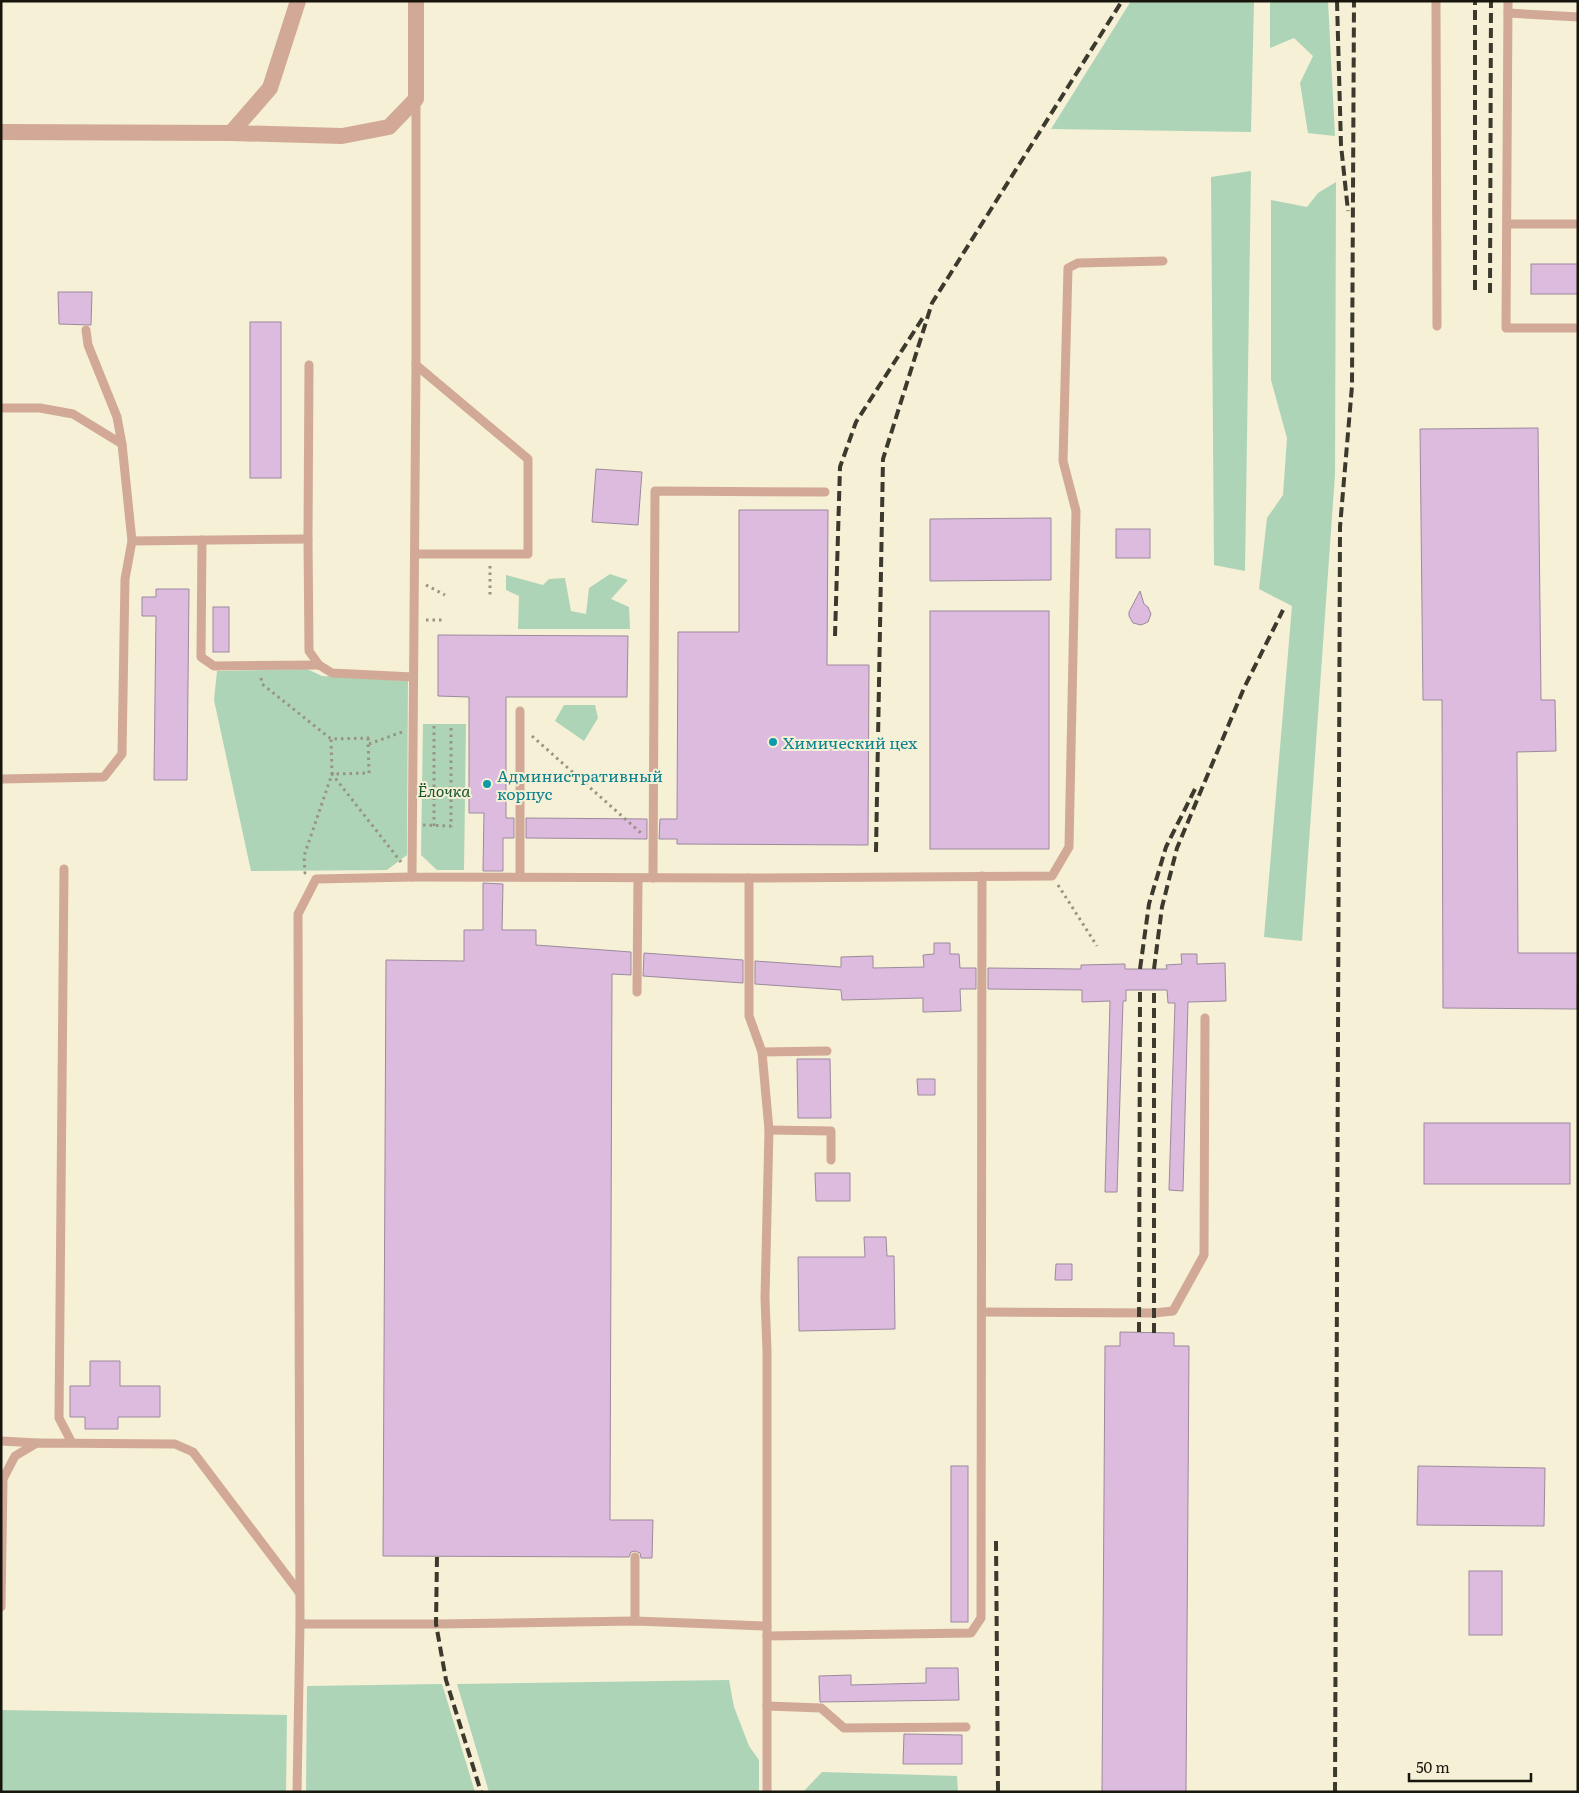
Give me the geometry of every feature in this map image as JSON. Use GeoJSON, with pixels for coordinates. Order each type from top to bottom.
{"type":"FeatureCollection","features":[{"type":"Feature","properties":{"kind":"street"},"geometry":{"type":"LineString","coordinates":[[231,133],[270,88],[298,1]]}},
{"type":"Feature","properties":{"kind":"street"},"geometry":{"type":"LineString","coordinates":[[1,132],[231,133],[342,136],[389,127],[416,99],[416,1]]}},
{"type":"Feature","properties":{"kind":"lane"},"geometry":{"type":"LineString","coordinates":[[1436,1],[1437,326]]}},
{"type":"Feature","properties":{"kind":"lane"},"geometry":{"type":"LineString","coordinates":[[1508,1],[1506,328],[1578,328]]}},
{"type":"Feature","properties":{"kind":"lane"},"geometry":{"type":"LineString","coordinates":[[1508,13],[1578,17]]}},
{"type":"Feature","properties":{"kind":"lane"},"geometry":{"type":"LineString","coordinates":[[412,877],[416,99]]}},
{"type":"Feature","properties":{"kind":"lane"},"geometry":{"type":"LineString","coordinates":[[1507,224],[1578,224]]}},
{"type":"Feature","properties":{"kind":"lane"},"geometry":{"type":"LineString","coordinates":[[297,1792],[300,1624],[298,914],[316,879],[412,877],[749,878],[1052,876],[1069,847],[1076,511],[1063,462],[1068,268],[1078,262],[1163,261]]}},
{"type":"Feature","properties":{"kind":"lane"},"geometry":{"type":"LineString","coordinates":[[1,779],[104,777],[122,754],[125,578],[132,541],[122,444],[117,416],[88,344],[86,330]]}},
{"type":"Feature","properties":{"kind":"lane"},"geometry":{"type":"LineString","coordinates":[[309,365],[309,651],[319,665],[332,673],[413,677]]}},
{"type":"Feature","properties":{"kind":"lane"},"geometry":{"type":"LineString","coordinates":[[415,554],[528,554],[528,459],[416,365]]}},
{"type":"Feature","properties":{"kind":"lane"},"geometry":{"type":"LineString","coordinates":[[1,408],[40,408],[73,414],[122,444]]}},
{"type":"Feature","properties":{"kind":"lane"},"geometry":{"type":"LineString","coordinates":[[653,878],[656,491],[826,492]]}},
{"type":"Feature","properties":{"kind":"lane"},"geometry":{"type":"LineString","coordinates":[[132,541],[308,539]]}},
{"type":"Feature","properties":{"kind":"lane"},"geometry":{"type":"LineString","coordinates":[[202,540],[201,656],[214,666],[319,665]]}},
{"type":"Feature","properties":{"kind":"lane"},"geometry":{"type":"LineString","coordinates":[[520,711],[520,877]]}},
{"type":"Feature","properties":{"kind":"lane"},"geometry":{"type":"LineString","coordinates":[[64,869],[59,1418],[72,1443]]}},
{"type":"Feature","properties":{"kind":"lane"},"geometry":{"type":"LineString","coordinates":[[300,1624],[635,1621],[767,1631],[971,1633],[981,1618],[982,876]]}},
{"type":"Feature","properties":{"kind":"lane"},"geometry":{"type":"LineString","coordinates":[[637,992],[638,878]]}},
{"type":"Feature","properties":{"kind":"lane"},"geometry":{"type":"LineString","coordinates":[[749,878],[749,1016],[762,1052],[769,1130],[766,1298],[768,1792]]}},
{"type":"Feature","properties":{"kind":"lane"},"geometry":{"type":"LineString","coordinates":[[982,1312],[1173,1312],[1204,1255],[1205,1018]]}},
{"type":"Feature","properties":{"kind":"lane"},"geometry":{"type":"LineString","coordinates":[[762,1052],[827,1051]]}},
{"type":"Feature","properties":{"kind":"lane"},"geometry":{"type":"LineString","coordinates":[[769,1130],[831,1131],[831,1160]]}},
{"type":"Feature","properties":{"kind":"lane"},"geometry":{"type":"LineString","coordinates":[[1,1442],[175,1444],[193,1452],[299,1592]]}},
{"type":"Feature","properties":{"kind":"lane"},"geometry":{"type":"LineString","coordinates":[[1,1607],[3,1479],[15,1456],[37,1443]]}},
{"type":"Feature","properties":{"kind":"lane"},"geometry":{"type":"LineString","coordinates":[[635,1558],[635,1621]]}},
{"type":"Feature","properties":{"kind":"lane"},"geometry":{"type":"LineString","coordinates":[[767,1706],[821,1708],[844,1728],[966,1727]]}},
{"type":"Feature","properties":{"kind":"path"},"geometry":{"type":"LineString","coordinates":[[490,554],[490,596]]}},
{"type":"Feature","properties":{"kind":"path"},"geometry":{"type":"LineString","coordinates":[[414,579],[445,595]]}},
{"type":"Feature","properties":{"kind":"path"},"geometry":{"type":"LineString","coordinates":[[414,620],[445,620]]}},
{"type":"Feature","properties":{"kind":"path"},"geometry":{"type":"LineString","coordinates":[[259,665],[262,684],[331,739],[368,738],[369,773],[332,774]]}},
{"type":"Feature","properties":{"kind":"path"},"geometry":{"type":"LineString","coordinates":[[434,724],[434,826]]}},
{"type":"Feature","properties":{"kind":"path"},"geometry":{"type":"LineString","coordinates":[[412,825],[451,826],[451,724]]}},
{"type":"Feature","properties":{"kind":"path"},"geometry":{"type":"LineString","coordinates":[[520,725],[654,845]]}},
{"type":"Feature","properties":{"kind":"path"},"geometry":{"type":"LineString","coordinates":[[368,744],[413,728]]}},
{"type":"Feature","properties":{"kind":"path"},"geometry":{"type":"LineString","coordinates":[[316,879],[305,872],[304,856],[332,774],[331,739]]}},
{"type":"Feature","properties":{"kind":"path"},"geometry":{"type":"LineString","coordinates":[[332,774],[412,877]]}},
{"type":"Feature","properties":{"kind":"path"},"geometry":{"type":"LineString","coordinates":[[1052,876],[1097,946]]}},
{"type":"Feature","properties":{"kind":"green space"},"geometry":{"type":"Polygon","coordinates":[[[1131,1],[1254,1],[1251,132],[1051,129],[1131,1]]]}},
{"type":"Feature","properties":{"kind":"green space"},"geometry":{"type":"Polygon","coordinates":[[[1270,1],[1328,1],[1335,136],[1308,133],[1300,83],[1313,56],[1294,38],[1270,48],[1270,1]]]}},
{"type":"Feature","properties":{"kind":"green space"},"geometry":{"type":"Polygon","coordinates":[[[1251,171],[1245,571],[1214,565],[1211,177],[1251,171]]]}},
{"type":"Feature","properties":{"kind":"green space"},"geometry":{"type":"Polygon","coordinates":[[[1336,182],[1335,474],[1302,941],[1264,937],[1292,606],[1259,589],[1267,518],[1283,495],[1287,438],[1271,380],[1271,200],[1307,207],[1318,193],[1336,182]]]}},
{"type":"Feature","properties":{"kind":"green space"},"geometry":{"type":"Polygon","coordinates":[[[610,574],[628,580],[611,599],[629,607],[630,629],[518,629],[519,596],[506,590],[506,575],[543,585],[549,579],[565,578],[571,611],[586,614],[589,588],[610,574]]]}},
{"type":"Feature","properties":{"kind":"green space"},"geometry":{"type":"Polygon","coordinates":[[[307,669],[322,676],[408,681],[407,855],[387,870],[251,871],[214,700],[217,671],[307,669]]]}},
{"type":"Feature","properties":{"kind":"green space"},"geometry":{"type":"Polygon","coordinates":[[[564,705],[595,705],[598,718],[584,741],[555,721],[564,705]]]}},
{"type":"Feature","properties":{"kind":"green space","name":"Ёлочка"},"geometry":{"type":"Polygon","coordinates":[[[423,724],[466,724],[464,870],[437,870],[421,855],[423,724]]]}},
{"type":"Feature","properties":{"kind":"green space"},"geometry":{"type":"Polygon","coordinates":[[[729,1680],[734,1707],[749,1746],[759,1760],[759,1792],[489,1792],[457,1684],[729,1680]]]}},
{"type":"Feature","properties":{"kind":"green space"},"geometry":{"type":"Polygon","coordinates":[[[442,1684],[475,1792],[306,1792],[307,1686],[442,1684]]]}},
{"type":"Feature","properties":{"kind":"green space"},"geometry":{"type":"Polygon","coordinates":[[[1,1710],[287,1715],[286,1792],[1,1792],[1,1710]]]}},
{"type":"Feature","properties":{"kind":"green space"},"geometry":{"type":"Polygon","coordinates":[[[822,1772],[957,1776],[958,1792],[803,1792],[822,1772]]]}},
{"type":"Feature","properties":{"kind":"building"},"geometry":{"type":"Polygon","coordinates":[[[1531,264],[1578,264],[1578,294],[1531,294],[1531,264]]]}},
{"type":"Feature","properties":{"kind":"building"},"geometry":{"type":"Polygon","coordinates":[[[58,292],[92,292],[91,325],[59,324],[58,292]]]}},
{"type":"Feature","properties":{"kind":"building"},"geometry":{"type":"Polygon","coordinates":[[[250,322],[281,322],[281,478],[250,478],[250,322]]]}},
{"type":"Feature","properties":{"kind":"building"},"geometry":{"type":"Polygon","coordinates":[[[1538,428],[1541,700],[1555,700],[1556,751],[1517,752],[1518,953],[1578,953],[1577,1009],[1443,1008],[1442,700],[1423,700],[1420,429],[1538,428]]]}},
{"type":"Feature","properties":{"kind":"building"},"geometry":{"type":"Polygon","coordinates":[[[596,469],[642,472],[638,525],[592,522],[596,469]]]}},
{"type":"Feature","properties":{"kind":"building","name":"Химический цех"},"geometry":{"type":"Polygon","coordinates":[[[739,510],[828,510],[827,665],[869,665],[868,845],[677,844],[677,839],[659,839],[660,819],[677,819],[678,632],[739,632],[739,510]]]}},
{"type":"Feature","properties":{"kind":"building"},"geometry":{"type":"Polygon","coordinates":[[[1051,518],[1051,580],[930,581],[930,519],[1051,518]]]}},
{"type":"Feature","properties":{"kind":"building"},"geometry":{"type":"Polygon","coordinates":[[[1116,529],[1150,529],[1150,558],[1116,558],[1116,529]]]}},
{"type":"Feature","properties":{"kind":"building"},"geometry":{"type":"Polygon","coordinates":[[[156,589],[189,589],[187,780],[154,780],[156,616],[142,616],[142,597],[156,597],[156,589]]]}},
{"type":"Feature","properties":{"kind":"building"},"geometry":{"type":"Polygon","coordinates":[[[1140,591],[1144,604],[1148,607],[1151,614],[1148,622],[1141,625],[1133,623],[1129,616],[1129,612],[1140,591]]]}},
{"type":"Feature","properties":{"kind":"building"},"geometry":{"type":"Polygon","coordinates":[[[213,607],[229,607],[229,652],[213,652],[213,607]]]}},
{"type":"Feature","properties":{"kind":"building"},"geometry":{"type":"Polygon","coordinates":[[[930,611],[1049,611],[1049,849],[930,849],[930,611]]]}},
{"type":"Feature","properties":{"kind":"building","name":"Административный корпус"},"geometry":{"type":"Polygon","coordinates":[[[438,635],[628,636],[627,697],[506,697],[506,818],[514,818],[514,838],[503,838],[503,871],[483,871],[484,813],[469,813],[469,697],[438,696],[438,635]]]}},
{"type":"Feature","properties":{"kind":"building"},"geometry":{"type":"Polygon","coordinates":[[[526,818],[647,819],[647,839],[526,838],[526,818]]]}},
{"type":"Feature","properties":{"kind":"building"},"geometry":{"type":"Polygon","coordinates":[[[483,883],[503,884],[502,930],[536,930],[536,945],[631,952],[631,975],[612,974],[610,1520],[653,1520],[652,1558],[641,1558],[640,1553],[635,1551],[631,1552],[629,1557],[383,1556],[386,960],[464,961],[464,930],[483,930],[483,883]]]}},
{"type":"Feature","properties":{"kind":"building"},"geometry":{"type":"Polygon","coordinates":[[[934,943],[950,943],[950,954],[959,954],[960,968],[976,968],[976,989],[960,989],[961,1011],[923,1012],[923,998],[842,1000],[841,990],[755,984],[755,961],[841,967],[841,957],[873,956],[873,968],[924,967],[923,955],[934,954],[934,943]]]}},
{"type":"Feature","properties":{"kind":"building"},"geometry":{"type":"Polygon","coordinates":[[[644,953],[743,960],[743,983],[643,976],[644,953]]]}},
{"type":"Feature","properties":{"kind":"building"},"geometry":{"type":"Polygon","coordinates":[[[1181,954],[1197,954],[1197,964],[1225,963],[1226,1001],[1188,1002],[1183,1191],[1169,1190],[1175,1003],[1168,1003],[1167,990],[1126,990],[1126,1001],[1123,1001],[1117,1192],[1105,1192],[1110,1001],[1082,1002],[1082,990],[988,989],[988,968],[1081,969],[1081,965],[1125,964],[1125,969],[1167,969],[1166,965],[1182,964],[1181,954]]]}},
{"type":"Feature","properties":{"kind":"building"},"geometry":{"type":"Polygon","coordinates":[[[797,1059],[830,1059],[831,1118],[798,1118],[797,1059]]]}},
{"type":"Feature","properties":{"kind":"building"},"geometry":{"type":"Polygon","coordinates":[[[917,1079],[935,1079],[935,1095],[918,1095],[917,1079]]]}},
{"type":"Feature","properties":{"kind":"building"},"geometry":{"type":"Polygon","coordinates":[[[1424,1123],[1570,1123],[1570,1184],[1424,1184],[1424,1123]]]}},
{"type":"Feature","properties":{"kind":"building"},"geometry":{"type":"Polygon","coordinates":[[[815,1173],[850,1173],[850,1201],[816,1201],[815,1173]]]}},
{"type":"Feature","properties":{"kind":"building"},"geometry":{"type":"Polygon","coordinates":[[[864,1237],[886,1237],[887,1256],[894,1256],[895,1329],[799,1331],[798,1257],[865,1257],[864,1237]]]}},
{"type":"Feature","properties":{"kind":"building"},"geometry":{"type":"Polygon","coordinates":[[[1056,1264],[1072,1264],[1072,1280],[1055,1280],[1056,1264]]]}},
{"type":"Feature","properties":{"kind":"building"},"geometry":{"type":"Polygon","coordinates":[[[1120,1332],[1174,1333],[1174,1346],[1189,1346],[1186,1792],[1102,1792],[1105,1346],[1120,1346],[1120,1332]]]}},
{"type":"Feature","properties":{"kind":"building"},"geometry":{"type":"Polygon","coordinates":[[[90,1361],[120,1361],[120,1386],[160,1386],[160,1417],[118,1417],[118,1429],[85,1429],[85,1417],[70,1417],[70,1386],[90,1386],[90,1361]]]}},
{"type":"Feature","properties":{"kind":"building"},"geometry":{"type":"Polygon","coordinates":[[[951,1466],[968,1466],[968,1622],[951,1622],[951,1466]]]}},
{"type":"Feature","properties":{"kind":"building"},"geometry":{"type":"Polygon","coordinates":[[[1418,1466],[1545,1468],[1544,1526],[1417,1525],[1418,1466]]]}},
{"type":"Feature","properties":{"kind":"building"},"geometry":{"type":"Polygon","coordinates":[[[1469,1571],[1502,1571],[1502,1635],[1469,1635],[1469,1571]]]}},
{"type":"Feature","properties":{"kind":"building"},"geometry":{"type":"Polygon","coordinates":[[[926,1668],[958,1668],[959,1700],[820,1702],[819,1676],[851,1675],[851,1685],[926,1683],[926,1668]]]}},
{"type":"Feature","properties":{"kind":"building"},"geometry":{"type":"Polygon","coordinates":[[[904,1734],[962,1735],[962,1764],[903,1764],[904,1734]]]}},
{"type":"Feature","properties":{"kind":"railway"},"geometry":{"type":"LineString","coordinates":[[876,852],[883,459],[932,303],[1122,1]]}},
{"type":"Feature","properties":{"kind":"railway"},"geometry":{"type":"LineString","coordinates":[[1337,1],[1341,145],[1348,211]]}},
{"type":"Feature","properties":{"kind":"railway"},"geometry":{"type":"LineString","coordinates":[[1335,1792],[1340,527],[1352,386],[1354,1]]}},
{"type":"Feature","properties":{"kind":"railway"},"geometry":{"type":"LineString","coordinates":[[1475,1],[1475,290]]}},
{"type":"Feature","properties":{"kind":"railway"},"geometry":{"type":"LineString","coordinates":[[1490,293],[1491,1]]}},
{"type":"Feature","properties":{"kind":"railway"},"geometry":{"type":"LineString","coordinates":[[835,636],[840,467],[856,422],[924,316]]}},
{"type":"Feature","properties":{"kind":"railway"},"geometry":{"type":"LineString","coordinates":[[1154,969],[1162,907],[1177,848],[1244,688],[1283,610]]}},
{"type":"Feature","properties":{"kind":"railway"},"geometry":{"type":"LineString","coordinates":[[1140,969],[1149,904],[1166,847],[1195,789]]}},
{"type":"Feature","properties":{"kind":"railway"},"geometry":{"type":"LineString","coordinates":[[1139,1332],[1140,990]]}},
{"type":"Feature","properties":{"kind":"railway"},"geometry":{"type":"LineString","coordinates":[[1154,990],[1154,1333]]}},
{"type":"Feature","properties":{"kind":"railway"},"geometry":{"type":"LineString","coordinates":[[996,1541],[998,1792]]}},
{"type":"Feature","properties":{"kind":"railway"},"geometry":{"type":"LineString","coordinates":[[437,1557],[436,1624],[446,1680],[481,1792]]}},
{"type":"Feature","properties":{"kind":"place","name":"Химический цех"},"geometry":{"type":"Point","coordinates":[773,742]}},
{"type":"Feature","properties":{"kind":"place","name":"Административный корпус"},"geometry":{"type":"Point","coordinates":[487,784]}}]}
